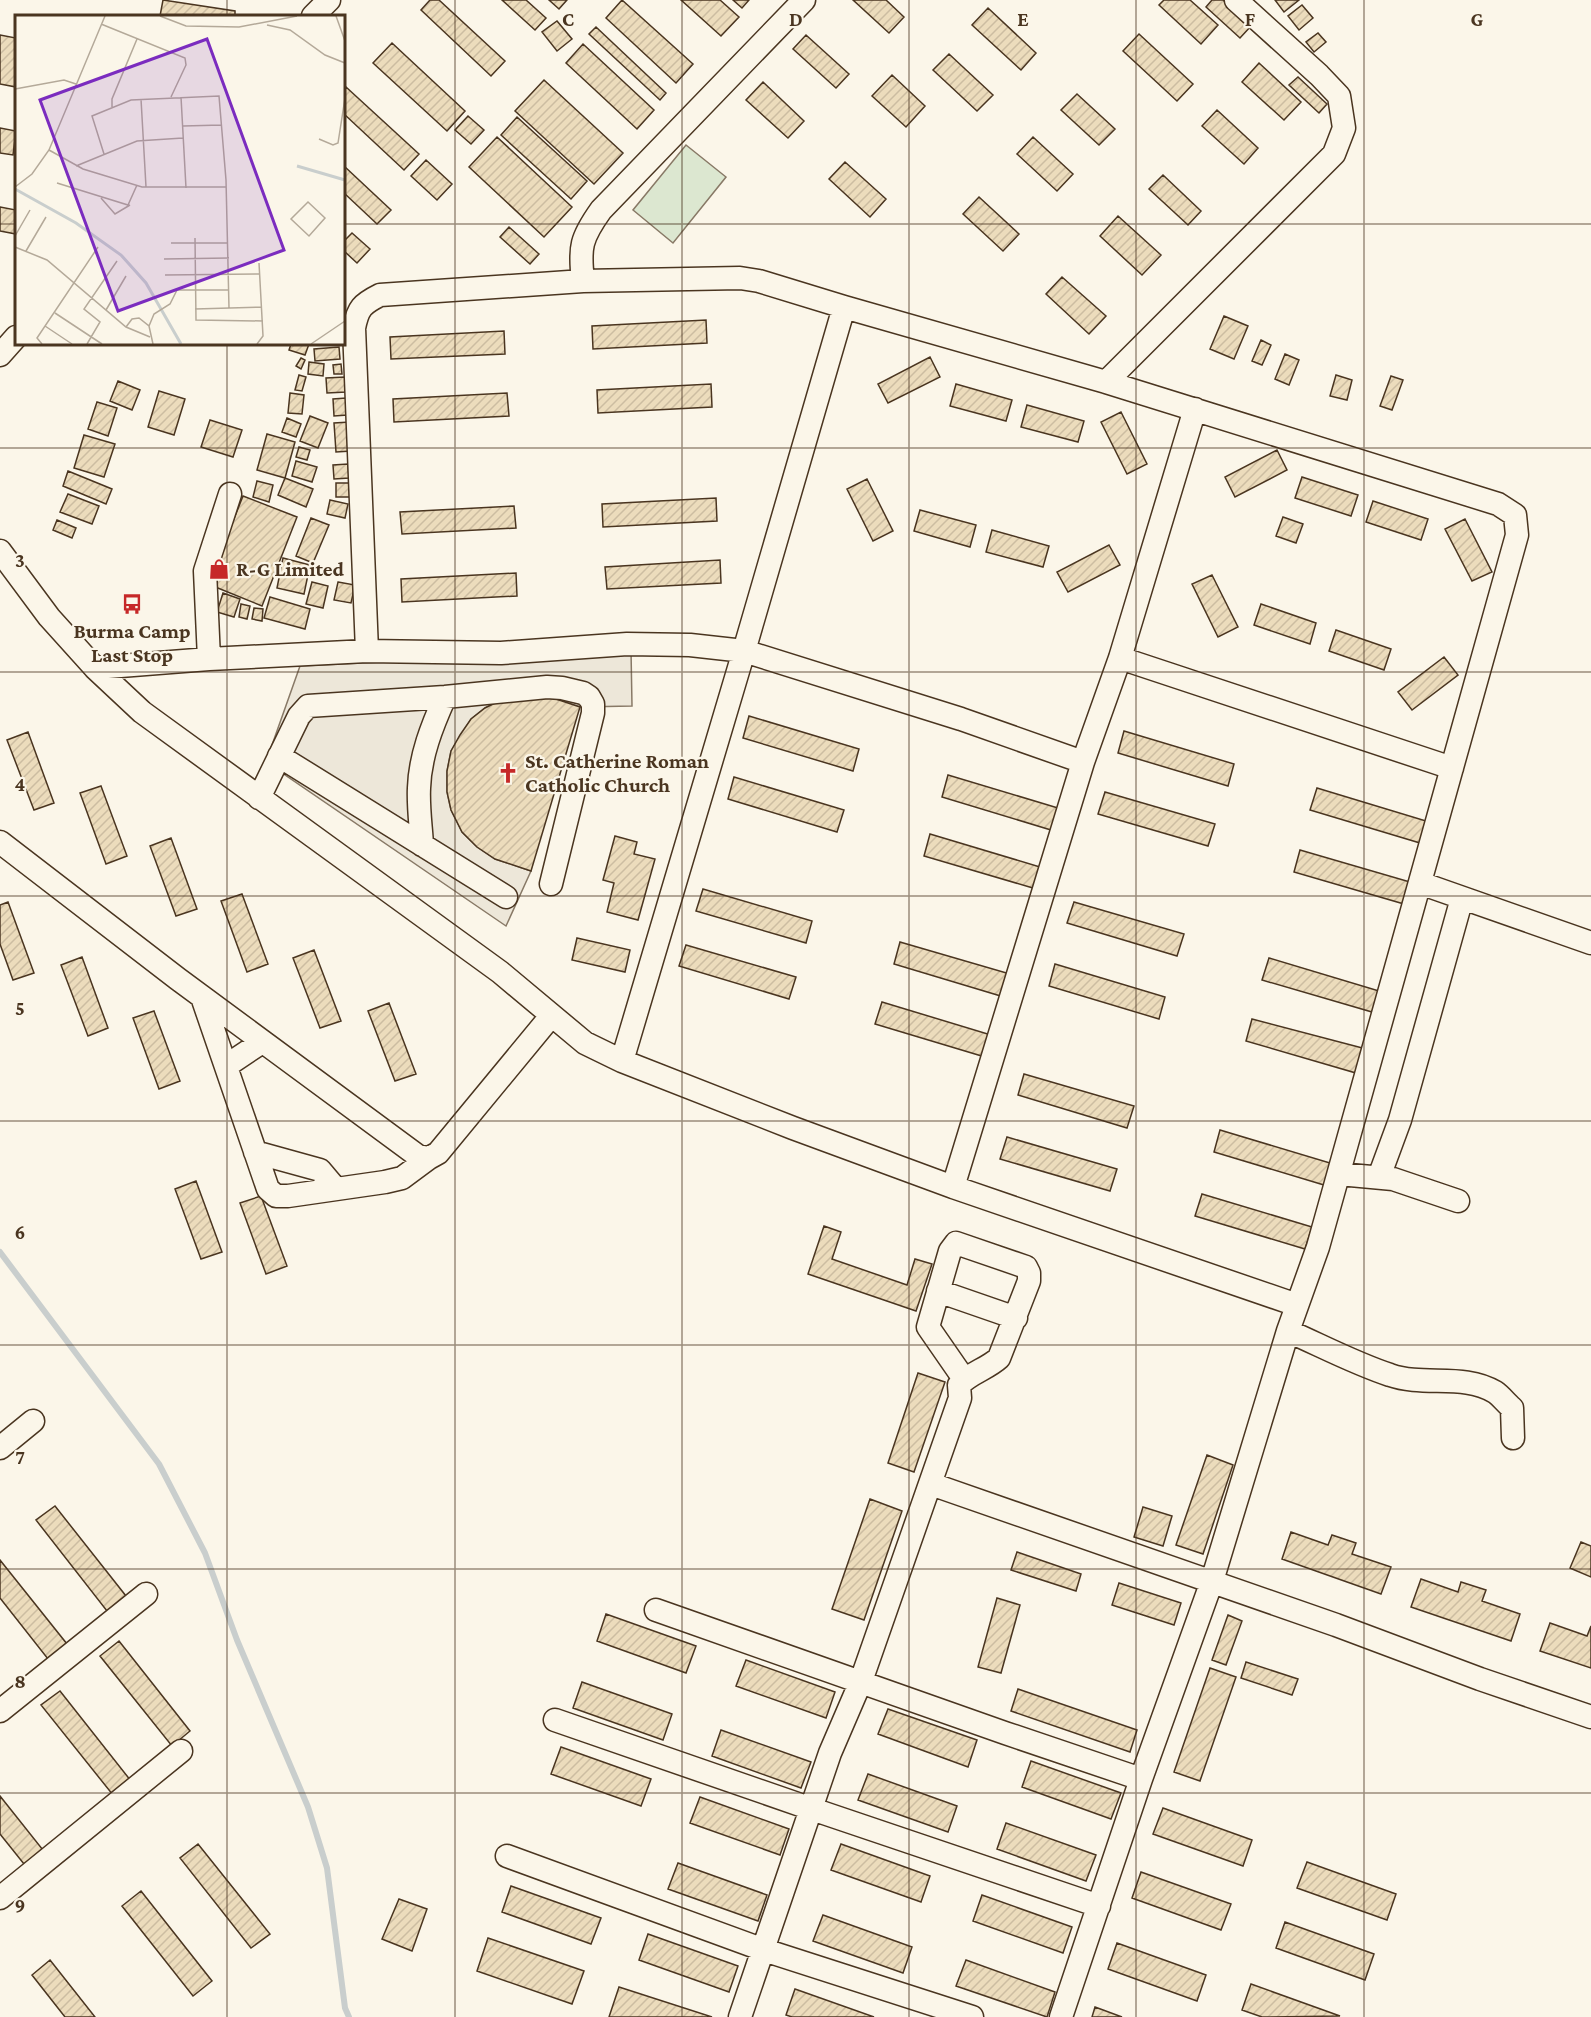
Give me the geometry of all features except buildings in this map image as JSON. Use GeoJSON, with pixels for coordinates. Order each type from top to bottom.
{"type":"FeatureCollection","features":[{"type":"Feature","properties":{"kind":"street"},"geometry":{"type":"LineString","coordinates":[[314,15],[328,0]]}},
{"type":"Feature","properties":{"kind":"street"},"geometry":{"type":"LineString","coordinates":[[583,280],[580,256],[586,231],[601,210],[804,0]]}},
{"type":"Feature","properties":{"kind":"street"},"geometry":{"type":"LineString","coordinates":[[1106,382],[1334,154],[1344,128],[1339,96],[1236,0]]}},
{"type":"Feature","properties":{"kind":"street"},"geometry":{"type":"LineString","coordinates":[[368,651],[354,328],[357,313],[366,302],[380,295],[583,280],[740,278],[759,281],[1195,408],[1498,504],[1515,515],[1517,535],[1318,1247],[1288,1331],[1212,1581],[1141,1779],[1061,2017]]}},
{"type":"Feature","properties":{"kind":"street"},"geometry":{"type":"LineString","coordinates":[[622,1061],[844,307]]}},
{"type":"Feature","properties":{"kind":"street"},"geometry":{"type":"LineString","coordinates":[[0,355],[15,338]]}},
{"type":"Feature","properties":{"kind":"street"},"geometry":{"type":"LineString","coordinates":[[953,1187],[1083,762],[1120,658],[1195,408]]}},
{"type":"Feature","properties":{"kind":"street"},"geometry":{"type":"LineString","coordinates":[[209,659],[205,571],[230,494]]}},
{"type":"Feature","properties":{"kind":"street"},"geometry":{"type":"LineString","coordinates":[[0,551],[49,617],[94,668],[142,712],[500,972],[585,1043],[622,1061],[793,1128],[953,1187],[1297,1305]]}},
{"type":"Feature","properties":{"kind":"street"},"geometry":{"type":"LineString","coordinates":[[94,668],[209,659],[368,651],[501,653],[627,644],[690,645],[744,651],[961,719],[1083,762]]}},
{"type":"Feature","properties":{"kind":"street"},"geometry":{"type":"LineString","coordinates":[[1120,658],[1452,768]]}},
{"type":"Feature","properties":{"kind":"street"},"geometry":{"type":"LineString","coordinates":[[259,798],[299,716],[308,706],[445,697],[547,687],[573,690],[589,697],[593,704],[593,713],[551,884]]}},
{"type":"Feature","properties":{"kind":"street"},"geometry":{"type":"LineString","coordinates":[[422,845],[419,788],[421,764],[433,724],[445,697]]}},
{"type":"Feature","properties":{"kind":"street"},"geometry":{"type":"LineString","coordinates":[[279,756],[506,897]]}},
{"type":"Feature","properties":{"kind":"street"},"geometry":{"type":"LineString","coordinates":[[0,842],[202,997],[408,1150],[418,1156],[429,1158]]}},
{"type":"Feature","properties":{"kind":"street"},"geometry":{"type":"LineString","coordinates":[[1420,883],[1591,943]]}},
{"type":"Feature","properties":{"kind":"street"},"geometry":{"type":"LineString","coordinates":[[1379,1177],[1400,1120],[1462,898]]}},
{"type":"Feature","properties":{"kind":"street"},"geometry":{"type":"LineString","coordinates":[[202,997],[268,1189],[276,1196],[402,1178],[438,1153],[550,1016]]}},
{"type":"Feature","properties":{"kind":"street"},"geometry":{"type":"LineString","coordinates":[[226,1066],[262,1042]]}},
{"type":"Feature","properties":{"kind":"street"},"geometry":{"type":"LineString","coordinates":[[255,1152],[320,1170],[336,1189]]}},
{"type":"Feature","properties":{"kind":"street"},"geometry":{"type":"LineString","coordinates":[[1339,1174],[1394,1179],[1458,1201]]}},
{"type":"Feature","properties":{"kind":"street"},"geometry":{"type":"LineString","coordinates":[[740,2017],[830,1753],[861,1681],[931,1484],[960,1398],[959,1385],[964,1379],[999,1358],[1029,1281],[1026,1267],[956,1243],[950,1251],[927,1327],[964,1379]]}},
{"type":"Feature","properties":{"kind":"street"},"geometry":{"type":"LineString","coordinates":[[938,1291],[1016,1318]]}},
{"type":"Feature","properties":{"kind":"street"},"geometry":{"type":"LineString","coordinates":[[1288,1331],[1390,1376],[1420,1381],[1461,1382],[1489,1389],[1512,1408],[1513,1438]]}},
{"type":"Feature","properties":{"kind":"street"},"geometry":{"type":"LineString","coordinates":[[0,1448],[33,1421]]}},
{"type":"Feature","properties":{"kind":"street"},"geometry":{"type":"LineString","coordinates":[[931,1484],[1212,1581],[1591,1717]]}},
{"type":"Feature","properties":{"kind":"street"},"geometry":{"type":"LineString","coordinates":[[0,1711],[146,1594]]}},
{"type":"Feature","properties":{"kind":"street"},"geometry":{"type":"LineString","coordinates":[[656,1610],[1141,1779]]}},
{"type":"Feature","properties":{"kind":"street"},"geometry":{"type":"LineString","coordinates":[[555,1720],[1099,1906]]}},
{"type":"Feature","properties":{"kind":"street"},"geometry":{"type":"LineString","coordinates":[[0,1898],[181,1751]]}},
{"type":"Feature","properties":{"kind":"street"},"geometry":{"type":"LineString","coordinates":[[507,1856],[764,1950],[972,2017]]}},
{"type":"Feature","properties":{"kind":"green space"},"geometry":{"type":"Polygon","coordinates":[[[686,145],[726,177],[673,243],[633,210],[686,145]]]}},
{"type":"Feature","properties":{"kind":"shaded area"},"geometry":{"type":"Polygon","coordinates":[[[631,650],[632,706],[580,707],[553,698],[499,701],[471,719],[451,751],[447,771],[447,792],[451,810],[462,832],[477,847],[495,859],[531,871],[506,926],[266,762],[300,666],[631,650]]]}},
{"type":"Feature","properties":{"kind":"waterway"},"geometry":{"type":"LineString","coordinates":[[0,1252],[159,1464],[205,1553],[237,1640],[308,1807],[327,1868],[345,2008],[349,2017]]}},
{"type":"Feature","properties":{"kind":"place","name":"R-G Limited"},"geometry":{"type":"Point","coordinates":[219,569]}},
{"type":"Feature","properties":{"kind":"place","name":"Burma Camp Last Stop"},"geometry":{"type":"Point","coordinates":[132,604]}},
{"type":"Feature","properties":{"kind":"place","name":"St. Catherine Roman Catholic Church"},"geometry":{"type":"Point","coordinates":[508,773]}}]}
